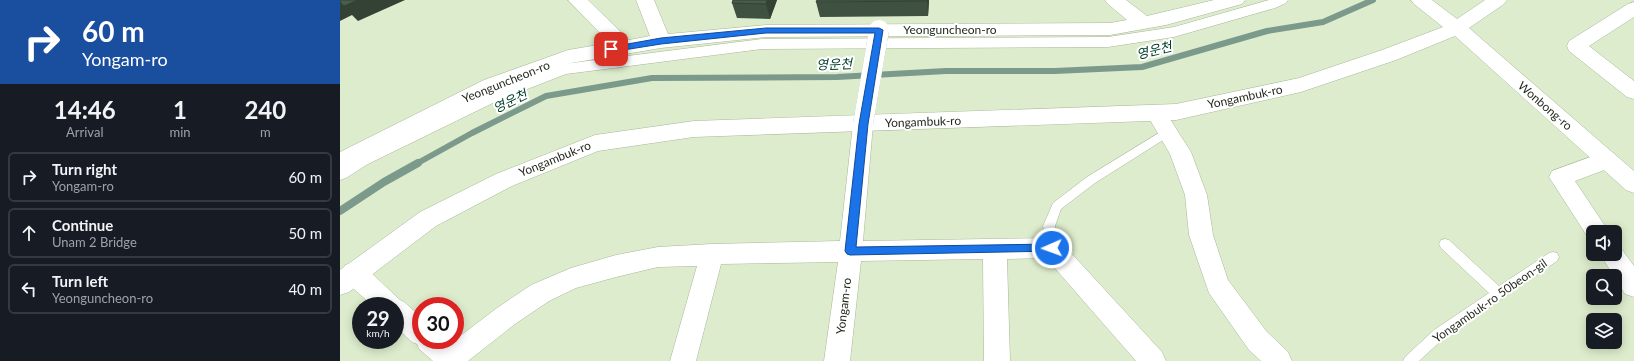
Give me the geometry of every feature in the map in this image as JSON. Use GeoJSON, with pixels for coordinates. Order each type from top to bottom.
{"type":"FeatureCollection","features":[{"type":"Feature","properties":{"kind":"street"},"geometry":{"type":"LineString","coordinates":[[577,0],[625,47]]}},
{"type":"Feature","properties":{"kind":"street"},"geometry":{"type":"LineString","coordinates":[[646,0],[661,41]]}},
{"type":"Feature","properties":{"kind":"street"},"geometry":{"type":"LineString","coordinates":[[1114,0],[1144,23]]}},
{"type":"Feature","properties":{"kind":"street","name":"Yeonguncheon-ro"},"geometry":{"type":"LineString","coordinates":[[340,162],[491,85],[568,57],[661,41],[766,31],[1110,29],[1166,20],[1236,0]]}},
{"type":"Feature","properties":{"kind":"street"},"geometry":{"type":"LineString","coordinates":[[340,173],[362,159],[494,96],[564,69],[762,44],[1108,42],[1174,32],[1281,0]]}},
{"type":"Feature","properties":{"kind":"street","name":"Yongambuk-ro"},"geometry":{"type":"LineString","coordinates":[[347,279],[428,219],[504,180],[595,143],[694,129],[863,124],[1162,122],[1176,112],[1301,85],[1389,55],[1457,28],[1498,0]]}},
{"type":"Feature","properties":{"kind":"street"},"geometry":{"type":"LineString","coordinates":[[1622,0],[1634,9],[1576,46],[1634,92]]}},
{"type":"Feature","properties":{"kind":"street","name":"Wonbong-ro"},"geometry":{"type":"LineString","coordinates":[[1421,1],[1457,28],[1634,184]]}},
{"type":"Feature","properties":{"kind":"street","name":"Yongam-ro"},"geometry":{"type":"LineString","coordinates":[[837,361],[863,124],[879,30]]}},
{"type":"Feature","properties":{"kind":"street"},"geometry":{"type":"LineString","coordinates":[[1162,122],[1180,152],[1196,194],[1201,235],[1218,285],[1258,341],[1279,361]]}},
{"type":"Feature","properties":{"kind":"street"},"geometry":{"type":"LineString","coordinates":[[1592,225],[1560,177],[1607,160]]}},
{"type":"Feature","properties":{"kind":"street"},"geometry":{"type":"LineString","coordinates":[[437,349],[449,360],[506,316],[540,294],[571,280],[616,266],[658,257],[712,254],[1052,248],[1154,361]]}},
{"type":"Feature","properties":{"kind":"street"},"geometry":{"type":"LineString","coordinates":[[995,250],[997,361]]}},
{"type":"Feature","properties":{"kind":"street"},"geometry":{"type":"LineString","coordinates":[[683,361],[712,254]]}},
{"type":"Feature","properties":{"kind":"street"},"geometry":{"type":"LineString","coordinates":[[1617,261],[1634,286]]}},
{"type":"Feature","properties":{"kind":"street"},"geometry":{"type":"LineString","coordinates":[[347,279],[376,297]]}},
{"type":"Feature","properties":{"kind":"street"},"geometry":{"type":"LineString","coordinates":[[404,318],[412,326]]}},
{"type":"Feature","properties":{"kind":"lane"},"geometry":{"type":"LineString","coordinates":[[1052,248],[1049,226],[1057,206],[1162,122]]}},
{"type":"Feature","properties":{"kind":"lane"},"geometry":{"type":"LineString","coordinates":[[1445,244],[1498,294]]}},
{"type":"Feature","properties":{"kind":"lane","name":"Yongambuk-ro 50beon-gil"},"geometry":{"type":"LineString","coordinates":[[1410,361],[1440,334],[1553,257]]}},
{"type":"Feature","properties":{"kind":"building"},"geometry":{"type":"Polygon","coordinates":[[[340,0],[358,0],[344,6],[340,0]]]}},
{"type":"Feature","properties":{"kind":"building"},"geometry":{"type":"Polygon","coordinates":[[[733,0],[767,0],[766,4],[732,3],[733,0]]]}},
{"type":"Feature","properties":{"kind":"building"},"geometry":{"type":"Polygon","coordinates":[[[817,0],[927,0],[927,1],[816,2],[817,0]]]}},
{"type":"Feature","properties":{"kind":"waterway","name":"영운천"},"geometry":{"type":"LineString","coordinates":[[416,164],[472,133],[546,96],[652,78],[837,77],[946,71],[1055,71],[1142,67],[1267,31],[1323,22],[1373,0]]}},
{"type":"Feature","properties":{"kind":"waterway","name":"영운천"},"geometry":{"type":"LineString","coordinates":[[340,211],[384,182],[418,163]]}},
{"type":"Feature","properties":{"kind":"route"},"geometry":{"type":"LineString","coordinates":[[611,49],[661,41],[766,31],[879,30],[863,124],[850,251],[1052,248]]}}]}
